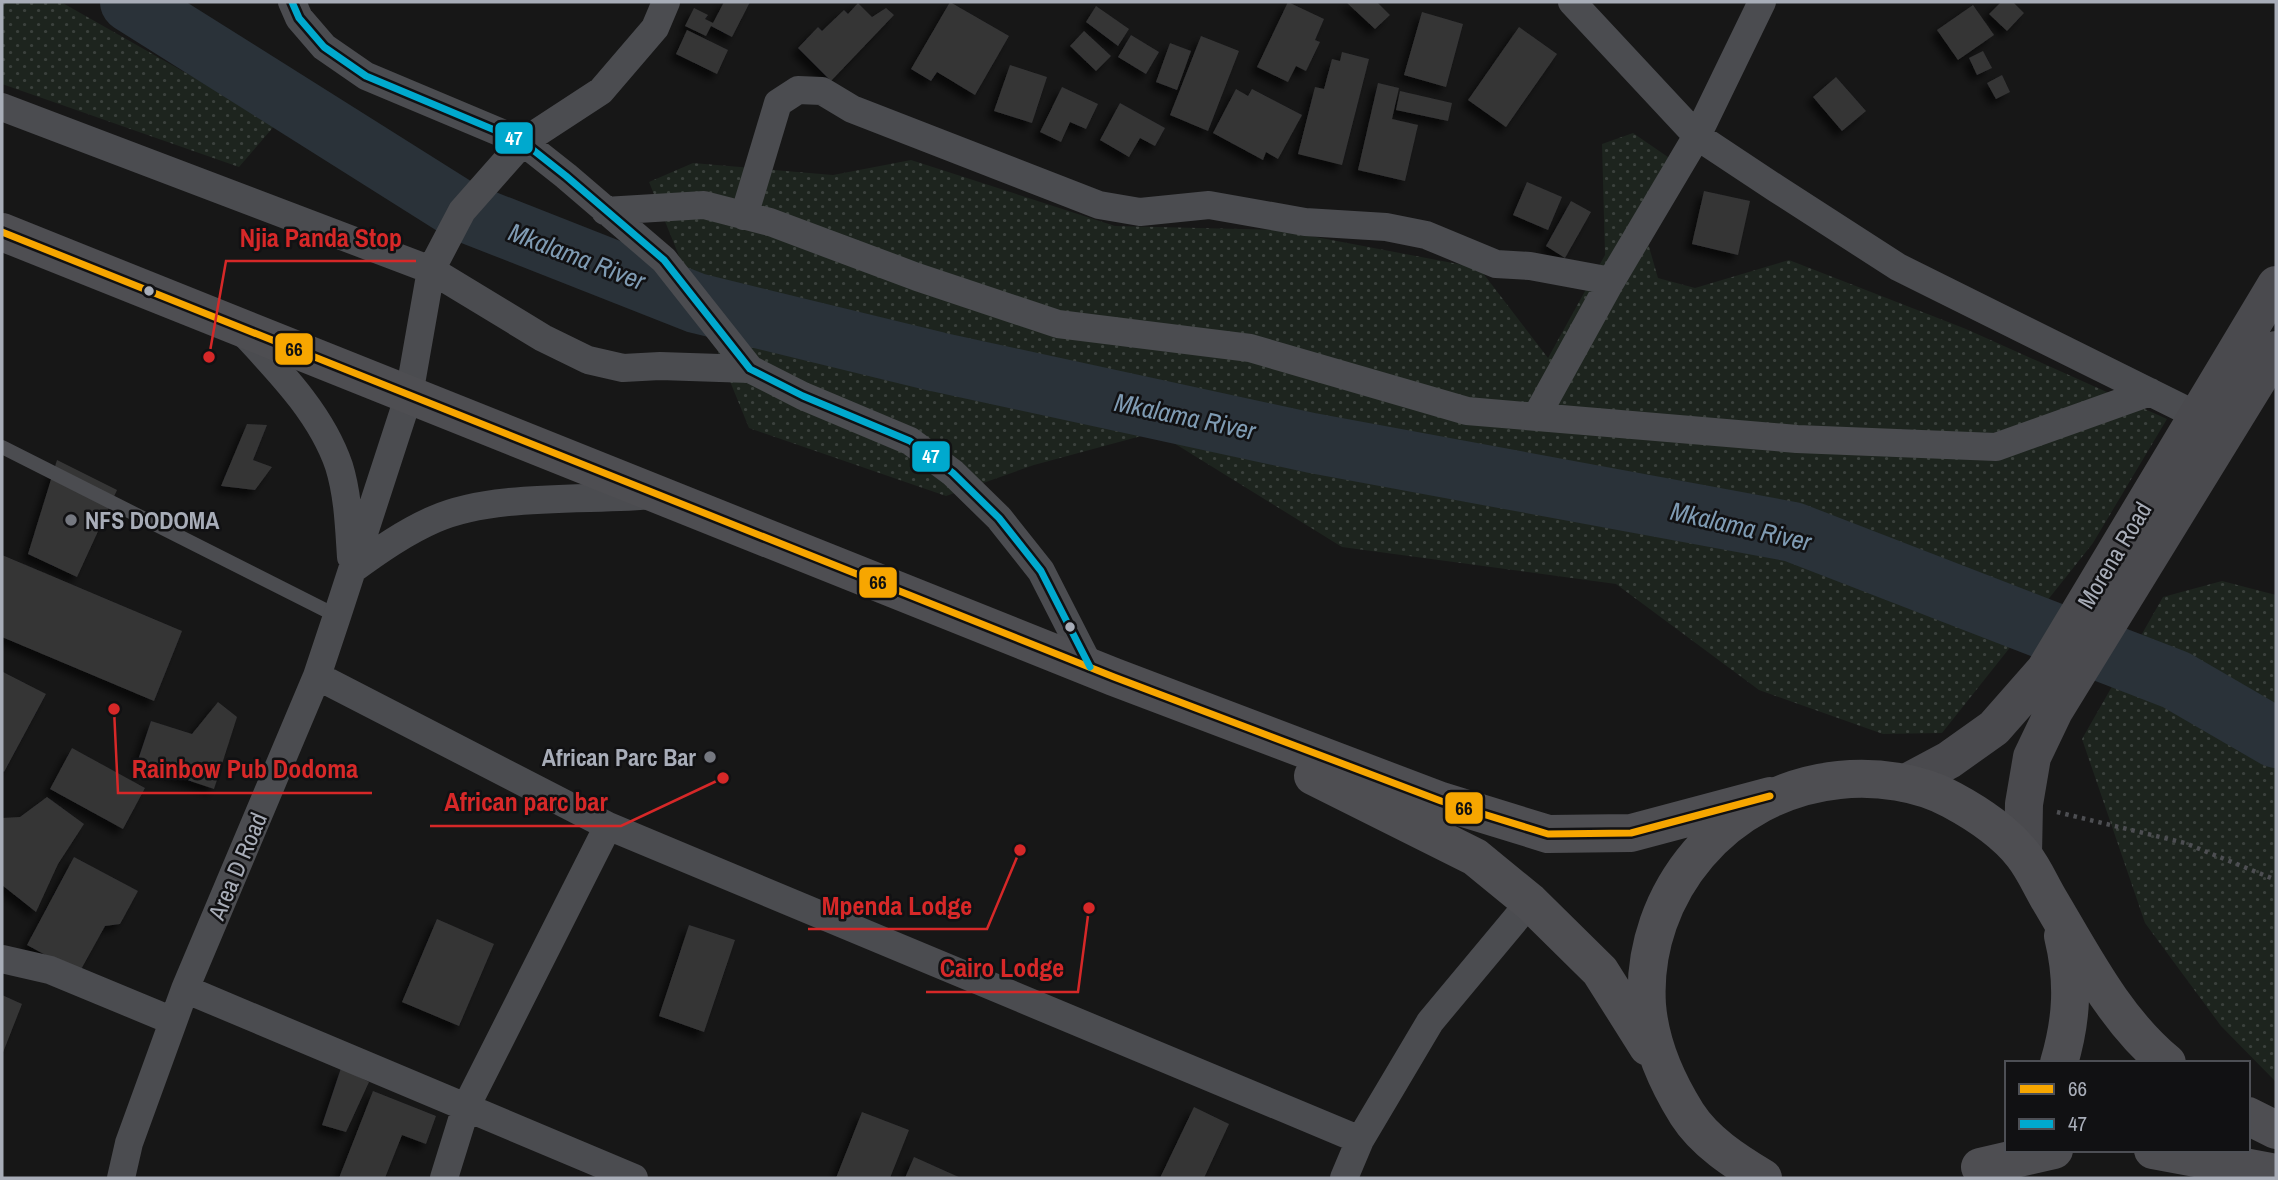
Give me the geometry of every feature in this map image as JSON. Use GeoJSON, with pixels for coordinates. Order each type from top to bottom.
{"type":"FeatureCollection","features":[{"type":"Feature","properties":{"kind":"highway"},"geometry":{"type":"LineString","coordinates":[[2,232],[1102,672],[1441,802],[1548,834],[1631,833],[1814,782],[1859,778],[1906,783],[1949,798],[1989,822],[2023,854],[2116,1010],[2149,1048],[2165,1061]]}},
{"type":"Feature","properties":{"kind":"highway"},"geometry":{"type":"LineString","coordinates":[[1102,672],[1475,857],[1530,902],[1600,971],[1662,1068],[1688,1116],[1726,1155],[1763,1178]]}},
{"type":"Feature","properties":{"kind":"highway"},"geometry":{"type":"LineString","coordinates":[[1662,1068],[1647,1005],[1652,941],[1676,881],[1717,832],[1770,796]]}},
{"type":"Feature","properties":{"kind":"highway"},"geometry":{"type":"LineString","coordinates":[[2058,914],[2071,969],[2070,1027],[2060,1061]]}},
{"type":"Feature","properties":{"kind":"highway"},"geometry":{"type":"LineString","coordinates":[[2250,1117],[2276,1130]]}},
{"type":"Feature","properties":{"kind":"highway"},"geometry":{"type":"LineString","coordinates":[[1982,1163],[2043,1152]]}},
{"type":"Feature","properties":{"kind":"highway"},"geometry":{"type":"LineString","coordinates":[[2164,1152],[2276,1172]]}},
{"type":"Feature","properties":{"kind":"main road","name":"Morena Road"},"geometry":{"type":"LineString","coordinates":[[2121,576],[2198,416],[2276,285]]}},
{"type":"Feature","properties":{"kind":"main road","name":"Morena Road"},"geometry":{"type":"LineString","coordinates":[[2023,854],[2024,804],[2032,757],[2058,678],[2121,576],[2276,350]]}},
{"type":"Feature","properties":{"kind":"main road","name":"Morena Road"},"geometry":{"type":"LineString","coordinates":[[1906,783],[1949,760],[2058,678]]}},
{"type":"Feature","properties":{"kind":"street"},"geometry":{"type":"LineString","coordinates":[[292,2],[299,19],[324,47],[366,76],[523,142],[664,260],[750,369],[803,396],[910,441],[953,473],[999,518],[1041,571],[1102,672]]}},
{"type":"Feature","properties":{"kind":"street","name":"Area D Road"},"geometry":{"type":"LineString","coordinates":[[121,1178],[129,1143],[185,989],[317,676],[409,394],[431,270],[462,211],[523,142],[601,91],[655,28],[666,2]]}},
{"type":"Feature","properties":{"kind":"street"},"geometry":{"type":"LineString","coordinates":[[1572,2],[1698,136],[1898,267],[2198,416]]}},
{"type":"Feature","properties":{"kind":"street"},"geometry":{"type":"LineString","coordinates":[[1537,415],[1611,281],[1698,136],[1762,2]]}},
{"type":"Feature","properties":{"kind":"street"},"geometry":{"type":"LineString","coordinates":[[744,216],[778,103],[798,90],[822,91],[852,109],[1099,205],[1140,212],[1209,205],[1305,222],[1386,227],[1426,235],[1496,264],[1530,266],[1611,281]]}},
{"type":"Feature","properties":{"kind":"street"},"geometry":{"type":"LineString","coordinates":[[2,107],[431,270],[543,338],[588,359],[623,368],[660,366],[750,369]]}},
{"type":"Feature","properties":{"kind":"street"},"geometry":{"type":"LineString","coordinates":[[605,211],[704,205],[770,222],[917,277],[1058,324],[1250,348],[1467,411],[1797,439],[1996,447],[2150,392]]}},
{"type":"Feature","properties":{"kind":"street"},"geometry":{"type":"LineString","coordinates":[[237,326],[282,375],[316,421],[330,448],[338,465],[345,494],[352,570],[410,531],[437,518],[462,511],[499,503],[660,495]]}},
{"type":"Feature","properties":{"kind":"street"},"geometry":{"type":"LineString","coordinates":[[317,676],[608,826],[1360,1140]]}},
{"type":"Feature","properties":{"kind":"street"},"geometry":{"type":"LineString","coordinates":[[444,1178],[466,1107],[608,826]]}},
{"type":"Feature","properties":{"kind":"street"},"geometry":{"type":"LineString","coordinates":[[1344,1178],[1360,1140],[1430,1022],[1530,902]]}},
{"type":"Feature","properties":{"kind":"street"},"geometry":{"type":"LineString","coordinates":[[2,959],[50,970],[173,1021]]}},
{"type":"Feature","properties":{"kind":"street"},"geometry":{"type":"LineString","coordinates":[[185,989],[634,1178]]}},
{"type":"Feature","properties":{"kind":"lane"},"geometry":{"type":"LineString","coordinates":[[2,447],[337,616]]}},
{"type":"Feature","properties":{"kind":"path"},"geometry":{"type":"LineString","coordinates":[[2024,804],[2185,843],[2276,880]]}},
{"type":"Feature","properties":{"kind":"shaded area"},"geometry":{"type":"Polygon","coordinates":[[[2,2],[61,2],[276,124],[239,167],[2,84],[2,2]]]}},
{"type":"Feature","properties":{"kind":"shaded area"},"geometry":{"type":"Polygon","coordinates":[[[1633,133],[1681,166],[1643,226],[1658,278],[1695,288],[1789,260],[1966,329],[2167,419],[2093,543],[1942,733],[1883,734],[1759,690],[1616,584],[1342,547],[1156,432],[1034,465],[946,496],[749,428],[649,182],[693,163],[833,175],[911,160],[1115,226],[1279,230],[1479,268],[1548,358],[1605,255],[1602,144],[1633,133]]]}},
{"type":"Feature","properties":{"kind":"shaded area"},"geometry":{"type":"Polygon","coordinates":[[[2222,581],[2276,595],[2276,1082],[2221,1026],[2145,923],[2082,739],[2163,597],[2222,581]]]}},
{"type":"Feature","properties":{"kind":"building"},"geometry":{"type":"Polygon","coordinates":[[[724,2],[750,2],[732,37],[711,26],[706,36],[685,26],[694,8],[708,15],[705,19],[713,23],[724,2]]]}},
{"type":"Feature","properties":{"kind":"building"},"geometry":{"type":"Polygon","coordinates":[[[950,2],[1009,36],[975,95],[937,72],[931,81],[911,69],[950,2]]]}},
{"type":"Feature","properties":{"kind":"building"},"geometry":{"type":"Polygon","coordinates":[[[1288,2],[1324,19],[1315,40],[1320,42],[1306,71],[1296,66],[1288,82],[1257,67],[1288,2]]]}},
{"type":"Feature","properties":{"kind":"building"},"geometry":{"type":"Polygon","coordinates":[[[1346,2],[1377,2],[1390,15],[1375,29],[1346,2]]]}},
{"type":"Feature","properties":{"kind":"building"},"geometry":{"type":"Polygon","coordinates":[[[2001,2],[2013,2],[2024,13],[2007,31],[1989,14],[2001,2]]]}},
{"type":"Feature","properties":{"kind":"building"},"geometry":{"type":"Polygon","coordinates":[[[858,3],[872,17],[886,8],[894,15],[831,81],[798,48],[818,27],[822,31],[844,10],[848,14],[858,3]]]}},
{"type":"Feature","properties":{"kind":"building"},"geometry":{"type":"Polygon","coordinates":[[[1973,5],[1994,35],[1958,60],[1937,30],[1973,5]]]}},
{"type":"Feature","properties":{"kind":"building"},"geometry":{"type":"Polygon","coordinates":[[[1096,6],[1129,29],[1118,46],[1086,22],[1096,6]]]}},
{"type":"Feature","properties":{"kind":"building"},"geometry":{"type":"Polygon","coordinates":[[[1422,12],[1463,24],[1446,87],[1404,75],[1422,12]]]}},
{"type":"Feature","properties":{"kind":"building"},"geometry":{"type":"Polygon","coordinates":[[[1519,27],[1557,54],[1506,127],[1468,100],[1519,27]]]}},
{"type":"Feature","properties":{"kind":"building"},"geometry":{"type":"Polygon","coordinates":[[[687,30],[728,50],[717,74],[676,54],[687,30]]]}},
{"type":"Feature","properties":{"kind":"building"},"geometry":{"type":"Polygon","coordinates":[[[1084,31],[1111,56],[1096,71],[1070,46],[1084,31]]]}},
{"type":"Feature","properties":{"kind":"building"},"geometry":{"type":"Polygon","coordinates":[[[1131,35],[1159,52],[1146,74],[1118,57],[1131,35]]]}},
{"type":"Feature","properties":{"kind":"building"},"geometry":{"type":"Polygon","coordinates":[[[1201,36],[1239,51],[1208,131],[1170,115],[1201,36]]]}},
{"type":"Feature","properties":{"kind":"building"},"geometry":{"type":"Polygon","coordinates":[[[1170,43],[1191,51],[1177,90],[1156,82],[1170,43]]]}},
{"type":"Feature","properties":{"kind":"building"},"geometry":{"type":"Polygon","coordinates":[[[1983,51],[1992,68],[1977,75],[1969,58],[1983,51]]]}},
{"type":"Feature","properties":{"kind":"building"},"geometry":{"type":"Polygon","coordinates":[[[1342,52],[1369,59],[1342,165],[1298,154],[1315,87],[1324,89],[1332,59],[1340,61],[1342,52]]]}},
{"type":"Feature","properties":{"kind":"building"},"geometry":{"type":"Polygon","coordinates":[[[1010,65],[1047,77],[1032,123],[994,111],[1010,65]]]}},
{"type":"Feature","properties":{"kind":"building"},"geometry":{"type":"Polygon","coordinates":[[[2002,75],[2010,92],[1996,99],[1987,83],[2002,75]]]}},
{"type":"Feature","properties":{"kind":"building"},"geometry":{"type":"Polygon","coordinates":[[[1836,77],[1866,111],[1842,131],[1813,97],[1836,77]]]}},
{"type":"Feature","properties":{"kind":"building"},"geometry":{"type":"Polygon","coordinates":[[[1378,83],[1399,88],[1392,119],[1418,125],[1405,181],[1358,170],[1378,83]]]}},
{"type":"Feature","properties":{"kind":"building"},"geometry":{"type":"Polygon","coordinates":[[[1062,87],[1098,104],[1086,129],[1070,122],[1061,142],[1040,132],[1062,87]]]}},
{"type":"Feature","properties":{"kind":"building"},"geometry":{"type":"Polygon","coordinates":[[[1236,89],[1248,96],[1252,89],[1302,115],[1278,159],[1266,152],[1263,160],[1213,133],[1236,89]]]}},
{"type":"Feature","properties":{"kind":"building"},"geometry":{"type":"Polygon","coordinates":[[[1400,91],[1452,103],[1448,121],[1396,110],[1400,91]]]}},
{"type":"Feature","properties":{"kind":"building"},"geometry":{"type":"Polygon","coordinates":[[[1120,103],[1165,128],[1155,146],[1140,138],[1129,157],[1100,140],[1120,103]]]}},
{"type":"Feature","properties":{"kind":"building"},"geometry":{"type":"Polygon","coordinates":[[[1527,182],[1562,197],[1548,230],[1513,215],[1527,182]]]}},
{"type":"Feature","properties":{"kind":"building"},"geometry":{"type":"Polygon","coordinates":[[[1704,191],[1750,201],[1738,255],[1692,244],[1704,191]]]}},
{"type":"Feature","properties":{"kind":"building"},"geometry":{"type":"Polygon","coordinates":[[[1571,201],[1591,212],[1565,258],[1546,246],[1571,201]]]}},
{"type":"Feature","properties":{"kind":"building"},"geometry":{"type":"Polygon","coordinates":[[[247,424],[267,425],[253,460],[272,467],[255,490],[221,486],[247,424]]]}},
{"type":"Feature","properties":{"kind":"building"},"geometry":{"type":"Polygon","coordinates":[[[57,460],[117,490],[77,577],[28,554],[57,460]]]}},
{"type":"Feature","properties":{"kind":"building"},"geometry":{"type":"Polygon","coordinates":[[[2,555],[182,631],[154,701],[2,637],[2,555]]]}},
{"type":"Feature","properties":{"kind":"building"},"geometry":{"type":"Polygon","coordinates":[[[3,672],[46,694],[4,772],[2,770],[3,672]]]}},
{"type":"Feature","properties":{"kind":"building"},"geometry":{"type":"Polygon","coordinates":[[[218,702],[237,717],[214,789],[137,763],[151,721],[192,734],[218,702]]]}},
{"type":"Feature","properties":{"kind":"building"},"geometry":{"type":"Polygon","coordinates":[[[72,748],[145,788],[123,829],[50,789],[72,748]]]}},
{"type":"Feature","properties":{"kind":"building"},"geometry":{"type":"Polygon","coordinates":[[[47,797],[84,824],[58,864],[36,912],[2,885],[2,818],[20,817],[47,797]]]}},
{"type":"Feature","properties":{"kind":"building"},"geometry":{"type":"Polygon","coordinates":[[[74,857],[138,891],[120,924],[105,926],[79,973],[27,945],[74,857]]]}},
{"type":"Feature","properties":{"kind":"building"},"geometry":{"type":"Polygon","coordinates":[[[437,919],[494,944],[459,1026],[402,1002],[437,919]]]}},
{"type":"Feature","properties":{"kind":"building"},"geometry":{"type":"Polygon","coordinates":[[[689,925],[735,940],[704,1032],[659,1016],[689,925]]]}},
{"type":"Feature","properties":{"kind":"building"},"geometry":{"type":"Polygon","coordinates":[[[2,995],[22,1004],[2,1055],[2,995]]]}},
{"type":"Feature","properties":{"kind":"building"},"geometry":{"type":"Polygon","coordinates":[[[341,1068],[369,1082],[346,1132],[322,1125],[341,1068]]]}},
{"type":"Feature","properties":{"kind":"building"},"geometry":{"type":"Polygon","coordinates":[[[373,1091],[436,1116],[426,1144],[402,1135],[385,1178],[339,1178],[373,1091]]]}},
{"type":"Feature","properties":{"kind":"building"},"geometry":{"type":"Polygon","coordinates":[[[1194,1107],[1229,1124],[1204,1178],[1160,1178],[1194,1107]]]}},
{"type":"Feature","properties":{"kind":"building"},"geometry":{"type":"Polygon","coordinates":[[[862,1112],[909,1130],[890,1178],[836,1178],[862,1112]]]}},
{"type":"Feature","properties":{"kind":"building"},"geometry":{"type":"Polygon","coordinates":[[[914,1157],[961,1178],[905,1178],[914,1157]]]}},
{"type":"Feature","properties":{"kind":"waterway","name":"Mkalama River"},"geometry":{"type":"LineString","coordinates":[[130,2],[462,211],[696,303],[938,362],[1312,443],[1793,532],[2176,680],[2276,738]]}},
{"type":"Feature","properties":{"kind":"transit line","name":"47"},"geometry":{"type":"LineString","coordinates":[[292,2],[299,18],[324,47],[366,76],[523,142],[566,176],[664,260],[750,369],[803,396],[910,441],[953,473],[999,518],[1041,571],[1090,667]]}},
{"type":"Feature","properties":{"kind":"transit line","name":"66"},"geometry":{"type":"LineString","coordinates":[[2,232],[1114,677],[1441,801],[1548,834],[1631,833],[1770,796]]}},
{"type":"Feature","properties":{"kind":"place","name":"Njia Panda Stop"},"geometry":{"type":"Point","coordinates":[209,357]}},
{"type":"Feature","properties":{"kind":"place","name":"NFS DODOMA"},"geometry":{"type":"Point","coordinates":[71,520]}},
{"type":"Feature","properties":{"kind":"place","name":"Rainbow Pub Dodoma"},"geometry":{"type":"Point","coordinates":[114,709]}},
{"type":"Feature","properties":{"kind":"place","name":"African Parc Bar"},"geometry":{"type":"Point","coordinates":[710,757]}},
{"type":"Feature","properties":{"kind":"place","name":"African parc bar"},"geometry":{"type":"Point","coordinates":[723,778]}},
{"type":"Feature","properties":{"kind":"place","name":"Mpenda Lodge"},"geometry":{"type":"Point","coordinates":[1020,850]}},
{"type":"Feature","properties":{"kind":"place","name":"Cairo Lodge"},"geometry":{"type":"Point","coordinates":[1089,908]}}]}
